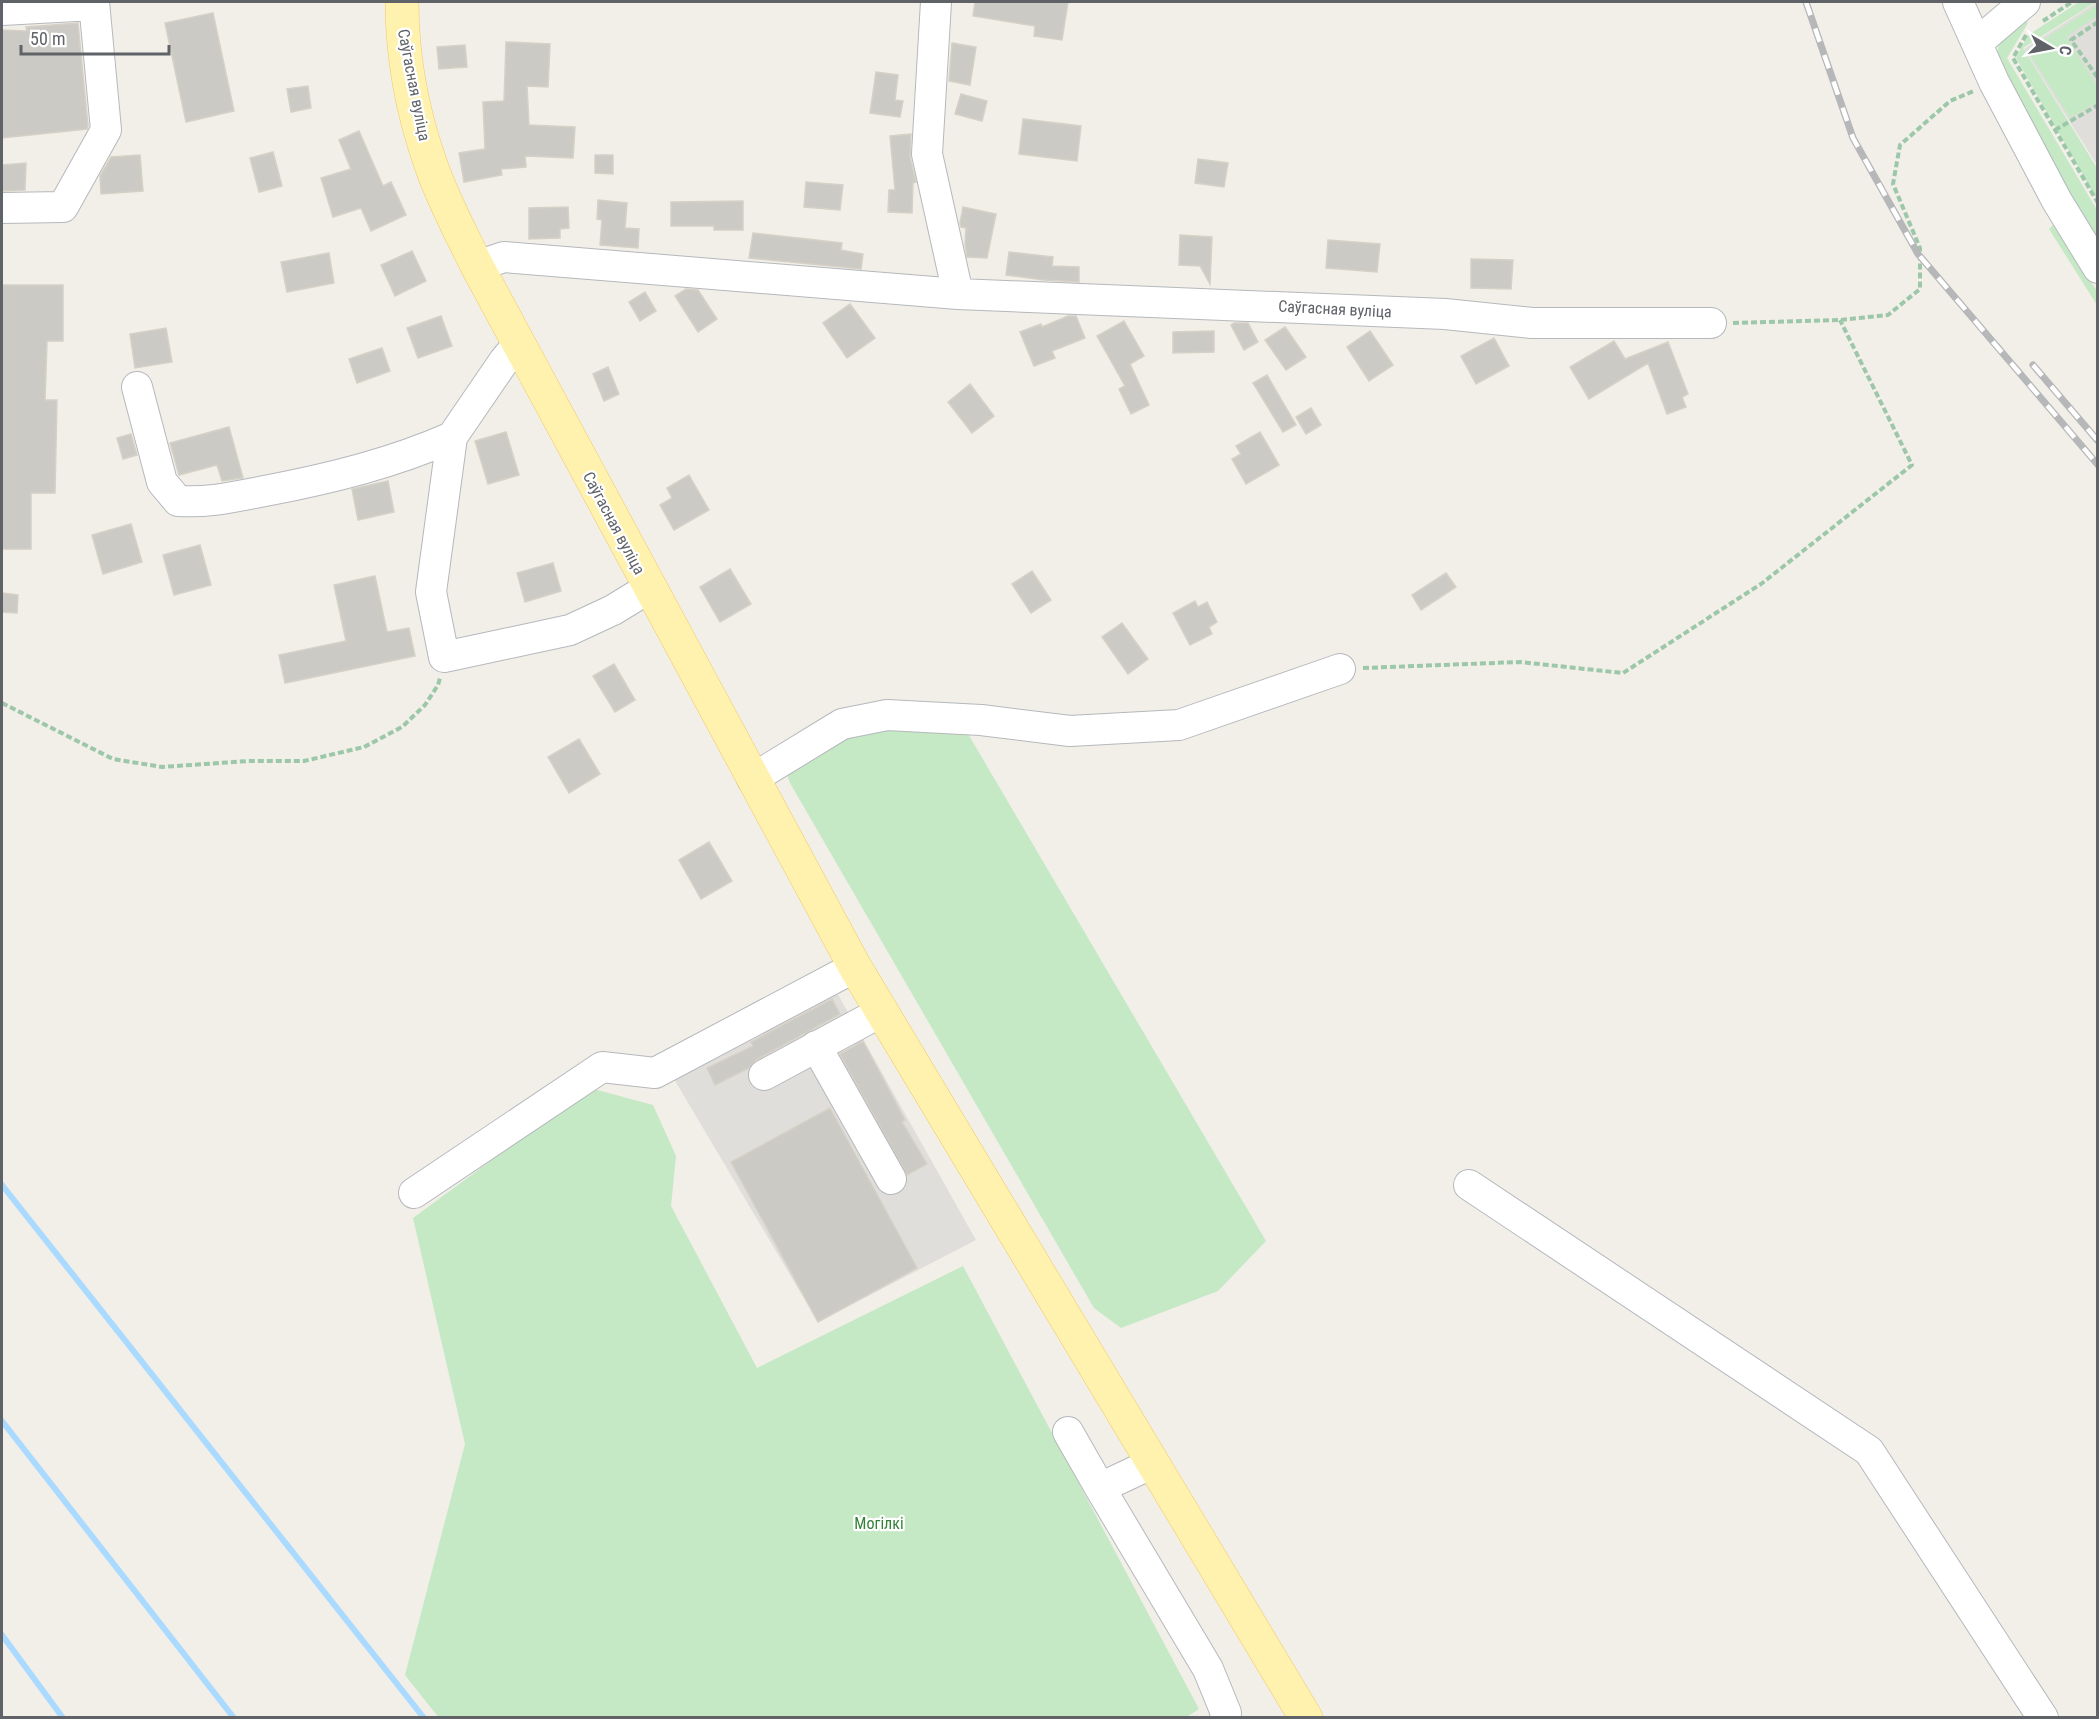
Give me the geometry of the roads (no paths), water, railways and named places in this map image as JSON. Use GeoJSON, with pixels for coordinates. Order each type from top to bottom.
{"type":"FeatureCollection","features":[{"type":"Feature","properties":{"kind":"main road","name":"Саўгасная вуліца"},"geometry":{"type":"LineString","coordinates":[[402,2],[403,39],[420,127],[431,166],[477,266],[518,344],[855,968],[1306,1718]]}},
{"type":"Feature","properties":{"kind":"street"},"geometry":{"type":"LineString","coordinates":[[936,2],[927,154],[958,294]]}},
{"type":"Feature","properties":{"kind":"street"},"geometry":{"type":"LineString","coordinates":[[1958,2],[1978,42],[1994,82],[2057,201],[2097,268]]}},
{"type":"Feature","properties":{"kind":"street"},"geometry":{"type":"LineString","coordinates":[[2,10],[94,3],[106,130],[63,207],[2,208]]}},
{"type":"Feature","properties":{"kind":"street"},"geometry":{"type":"LineString","coordinates":[[1978,42],[2033,12]]}},
{"type":"Feature","properties":{"kind":"street","name":"Саўгасная вуліца"},"geometry":{"type":"LineString","coordinates":[[477,266],[504,257],[958,294],[1446,314],[1532,323],[1712,323]]}},
{"type":"Feature","properties":{"kind":"street"},"geometry":{"type":"LineString","coordinates":[[518,344],[452,436],[431,592],[444,657],[570,630],[613,610],[649,588]]}},
{"type":"Feature","properties":{"kind":"street"},"geometry":{"type":"LineString","coordinates":[[137,387],[162,482],[178,501],[203,503],[329,478],[416,453],[452,436]]}},
{"type":"Feature","properties":{"kind":"street"},"geometry":{"type":"LineString","coordinates":[[752,779],[843,724],[886,715],[981,720],[1070,730],[1179,725],[1340,669]]}},
{"type":"Feature","properties":{"kind":"street"},"geometry":{"type":"LineString","coordinates":[[414,1193],[602,1067],[655,1073],[855,968]]}},
{"type":"Feature","properties":{"kind":"street"},"geometry":{"type":"LineString","coordinates":[[764,1075],[881,1012]]}},
{"type":"Feature","properties":{"kind":"street"},"geometry":{"type":"LineString","coordinates":[[816,1046],[891,1179]]}},
{"type":"Feature","properties":{"kind":"street"},"geometry":{"type":"LineString","coordinates":[[1469,1185],[1869,1451],[2043,1718]]}},
{"type":"Feature","properties":{"kind":"street"},"geometry":{"type":"LineString","coordinates":[[1068,1432],[1208,1669],[1226,1713],[1225,1718]]}},
{"type":"Feature","properties":{"kind":"street"},"geometry":{"type":"LineString","coordinates":[[1100,1488],[1153,1463]]}},
{"type":"Feature","properties":{"kind":"waterway"},"geometry":{"type":"LineString","coordinates":[[2,1185],[424,1718]]}},
{"type":"Feature","properties":{"kind":"waterway"},"geometry":{"type":"LineString","coordinates":[[2,1421],[234,1718]]}},
{"type":"Feature","properties":{"kind":"waterway"},"geometry":{"type":"LineString","coordinates":[[2,1635],[63,1718]]}},
{"type":"Feature","properties":{"kind":"railway"},"geometry":{"type":"LineString","coordinates":[[1806,2],[1853,138],[1918,254],[2098,465]]}},
{"type":"Feature","properties":{"kind":"railway"},"geometry":{"type":"LineString","coordinates":[[2033,365],[2098,441]]}},
{"type":"Feature","properties":{"kind":"park label","name":"Могілкі"},"geometry":{"type":"Point","coordinates":[879,1523]}}]}
